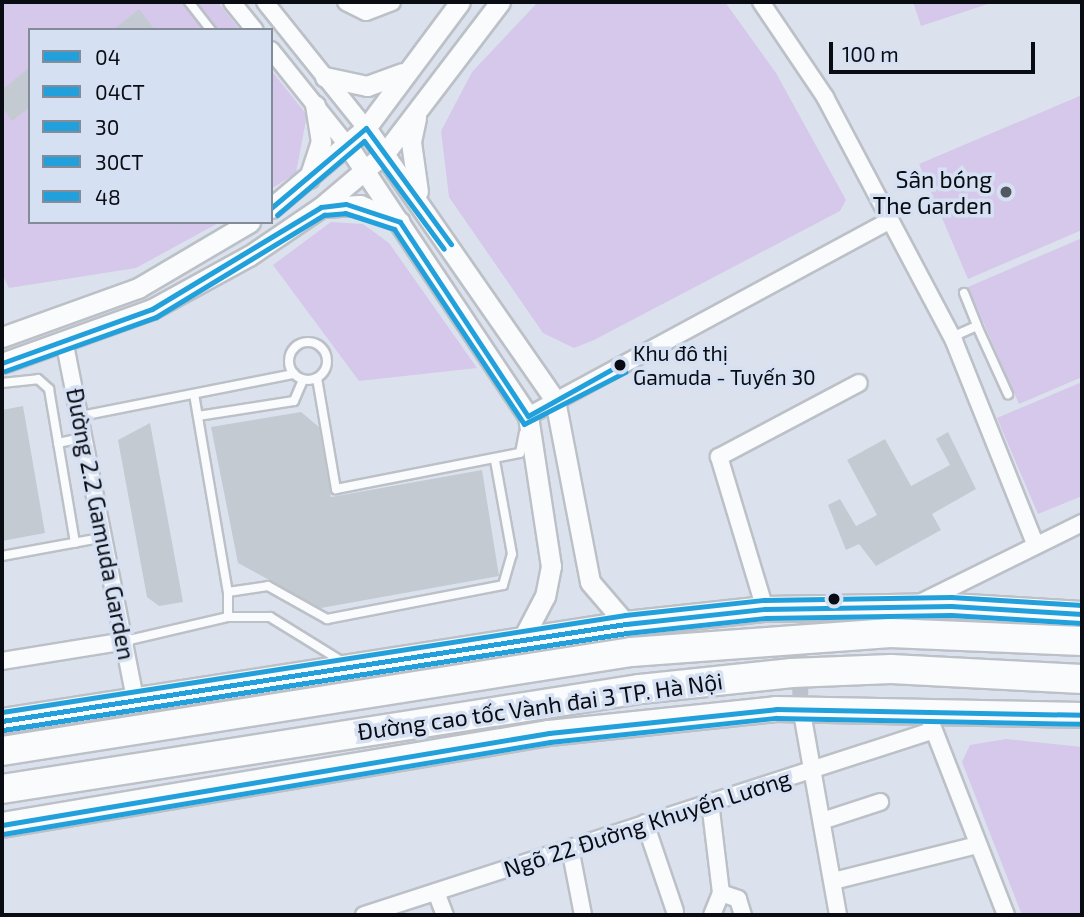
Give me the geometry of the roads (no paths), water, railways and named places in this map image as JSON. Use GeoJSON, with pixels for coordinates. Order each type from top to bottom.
{"type":"FeatureCollection","features":[{"type":"Feature","properties":{"kind":"highway","name":"Đường cao tốc Vành đai 3 TP. Hà Nội"},"geometry":{"type":"LineString","coordinates":[[2,751],[631,652],[890,633],[1082,641]]}},
{"type":"Feature","properties":{"kind":"highway","name":"Đường cao tốc Vành đai 3 TP. Hà Nội"},"geometry":{"type":"LineString","coordinates":[[2,789],[626,691],[792,673],[891,669],[1082,679]]}},
{"type":"Feature","properties":{"kind":"main road"},"geometry":{"type":"LineString","coordinates":[[2,721],[136,703],[626,624],[765,609],[912,606],[1082,614]]}},
{"type":"Feature","properties":{"kind":"main road"},"geometry":{"type":"LineString","coordinates":[[2,825],[549,733],[801,707],[929,719],[1082,715]]}},
{"type":"Feature","properties":{"kind":"street"},"geometry":{"type":"LineString","coordinates":[[232,2],[253,28]]}},
{"type":"Feature","properties":{"kind":"street"},"geometry":{"type":"LineString","coordinates":[[265,2],[422,203],[555,400],[590,582],[626,624]]}},
{"type":"Feature","properties":{"kind":"street"},"geometry":{"type":"LineString","coordinates":[[346,2],[366,12],[392,2]]}},
{"type":"Feature","properties":{"kind":"street"},"geometry":{"type":"LineString","coordinates":[[273,207],[307,182],[366,128],[460,2]]}},
{"type":"Feature","properties":{"kind":"street"},"geometry":{"type":"LineString","coordinates":[[3,376],[213,276],[321,207],[366,172],[385,153],[500,2]]}},
{"type":"Feature","properties":{"kind":"street"},"geometry":{"type":"LineString","coordinates":[[761,2],[825,97],[888,221],[952,337],[1035,544]]}},
{"type":"Feature","properties":{"kind":"street"},"geometry":{"type":"LineString","coordinates":[[273,52],[348,146],[528,416],[551,566],[545,597],[522,640]]}},
{"type":"Feature","properties":{"kind":"street"},"geometry":{"type":"LineString","coordinates":[[325,77],[366,86],[408,71]]}},
{"type":"Feature","properties":{"kind":"street"},"geometry":{"type":"LineString","coordinates":[[307,182],[321,142],[315,105]]}},
{"type":"Feature","properties":{"kind":"street"},"geometry":{"type":"LineString","coordinates":[[417,113],[411,153],[422,203]]}},
{"type":"Feature","properties":{"kind":"street"},"geometry":{"type":"LineString","coordinates":[[321,207],[360,205],[400,222]]}},
{"type":"Feature","properties":{"kind":"street"},"geometry":{"type":"LineString","coordinates":[[528,416],[888,221]]}},
{"type":"Feature","properties":{"kind":"street"},"geometry":{"type":"LineString","coordinates":[[2,337],[59,321],[138,288],[247,224]]}},
{"type":"Feature","properties":{"kind":"street"},"geometry":{"type":"LineString","coordinates":[[59,321],[65,345]]}},
{"type":"Feature","properties":{"kind":"street","name":"Đường 2.2 Gamuda Garden"},"geometry":{"type":"LineString","coordinates":[[65,345],[106,537],[136,703]]}},
{"type":"Feature","properties":{"kind":"street"},"geometry":{"type":"LineString","coordinates":[[765,609],[719,457],[859,383]]}},
{"type":"Feature","properties":{"kind":"street"},"geometry":{"type":"LineString","coordinates":[[912,606],[1082,523]]}},
{"type":"Feature","properties":{"kind":"street"},"geometry":{"type":"LineString","coordinates":[[2,661],[125,641]]}},
{"type":"Feature","properties":{"kind":"street"},"geometry":{"type":"LineString","coordinates":[[801,707],[825,820],[838,915]]}},
{"type":"Feature","properties":{"kind":"street"},"geometry":{"type":"LineString","coordinates":[[929,719],[1000,914]]}},
{"type":"Feature","properties":{"kind":"street","name":"Ngõ 22 Đường Khuyến Lương"},"geometry":{"type":"LineString","coordinates":[[364,915],[399,910],[436,892],[815,768],[929,719]]}},
{"type":"Feature","properties":{"kind":"street"},"geometry":{"type":"LineString","coordinates":[[710,802],[721,892],[712,915]]}},
{"type":"Feature","properties":{"kind":"street"},"geometry":{"type":"LineString","coordinates":[[825,820],[880,802]]}},
{"type":"Feature","properties":{"kind":"street"},"geometry":{"type":"LineString","coordinates":[[645,823],[675,911]]}},
{"type":"Feature","properties":{"kind":"street"},"geometry":{"type":"LineString","coordinates":[[833,881],[977,845]]}},
{"type":"Feature","properties":{"kind":"street"},"geometry":{"type":"LineString","coordinates":[[570,848],[583,915]]}},
{"type":"Feature","properties":{"kind":"street"},"geometry":{"type":"LineString","coordinates":[[436,892],[444,915]]}},
{"type":"Feature","properties":{"kind":"street"},"geometry":{"type":"LineString","coordinates":[[721,892],[738,899],[743,915]]}},
{"type":"Feature","properties":{"kind":"lane"},"geometry":{"type":"LineString","coordinates":[[189,2],[209,28]]}},
{"type":"Feature","properties":{"kind":"lane"},"geometry":{"type":"LineString","coordinates":[[964,293],[1008,394]]}},
{"type":"Feature","properties":{"kind":"lane"},"geometry":{"type":"LineString","coordinates":[[952,337],[977,326]]}},
{"type":"Feature","properties":{"kind":"lane"},"geometry":{"type":"LineString","coordinates":[[317,378],[303,380],[294,374],[289,353],[300,342],[314,342],[327,359],[317,378],[336,489],[520,453],[528,416]]}},
{"type":"Feature","properties":{"kind":"lane"},"geometry":{"type":"LineString","coordinates":[[81,416],[294,374]]}},
{"type":"Feature","properties":{"kind":"lane"},"geometry":{"type":"LineString","coordinates":[[3,376],[38,379],[49,389],[75,543]]}},
{"type":"Feature","properties":{"kind":"lane"},"geometry":{"type":"LineString","coordinates":[[198,416],[294,401],[303,380]]}},
{"type":"Feature","properties":{"kind":"lane"},"geometry":{"type":"LineString","coordinates":[[194,394],[228,592],[228,617]]}},
{"type":"Feature","properties":{"kind":"lane"},"geometry":{"type":"LineString","coordinates":[[58,443],[86,437]]}},
{"type":"Feature","properties":{"kind":"lane"},"geometry":{"type":"LineString","coordinates":[[228,592],[268,586],[327,619],[503,585],[512,554],[495,460]]}},
{"type":"Feature","properties":{"kind":"lane"},"geometry":{"type":"LineString","coordinates":[[2,556],[106,537]]}},
{"type":"Feature","properties":{"kind":"lane"},"geometry":{"type":"LineString","coordinates":[[125,641],[228,617],[271,617],[351,668]]}},
{"type":"Feature","properties":{"kind":"tunnel"},"geometry":{"type":"LineString","coordinates":[[796,607],[801,707]]}},
{"type":"Feature","properties":{"kind":"place","name":"Sân bóng The Garden"},"geometry":{"type":"Point","coordinates":[1006,192]}},
{"type":"Feature","properties":{"kind":"place","name":"Khu đô thị Gamuda - Tuyến 30"},"geometry":{"type":"Point","coordinates":[620,365]}}]}
